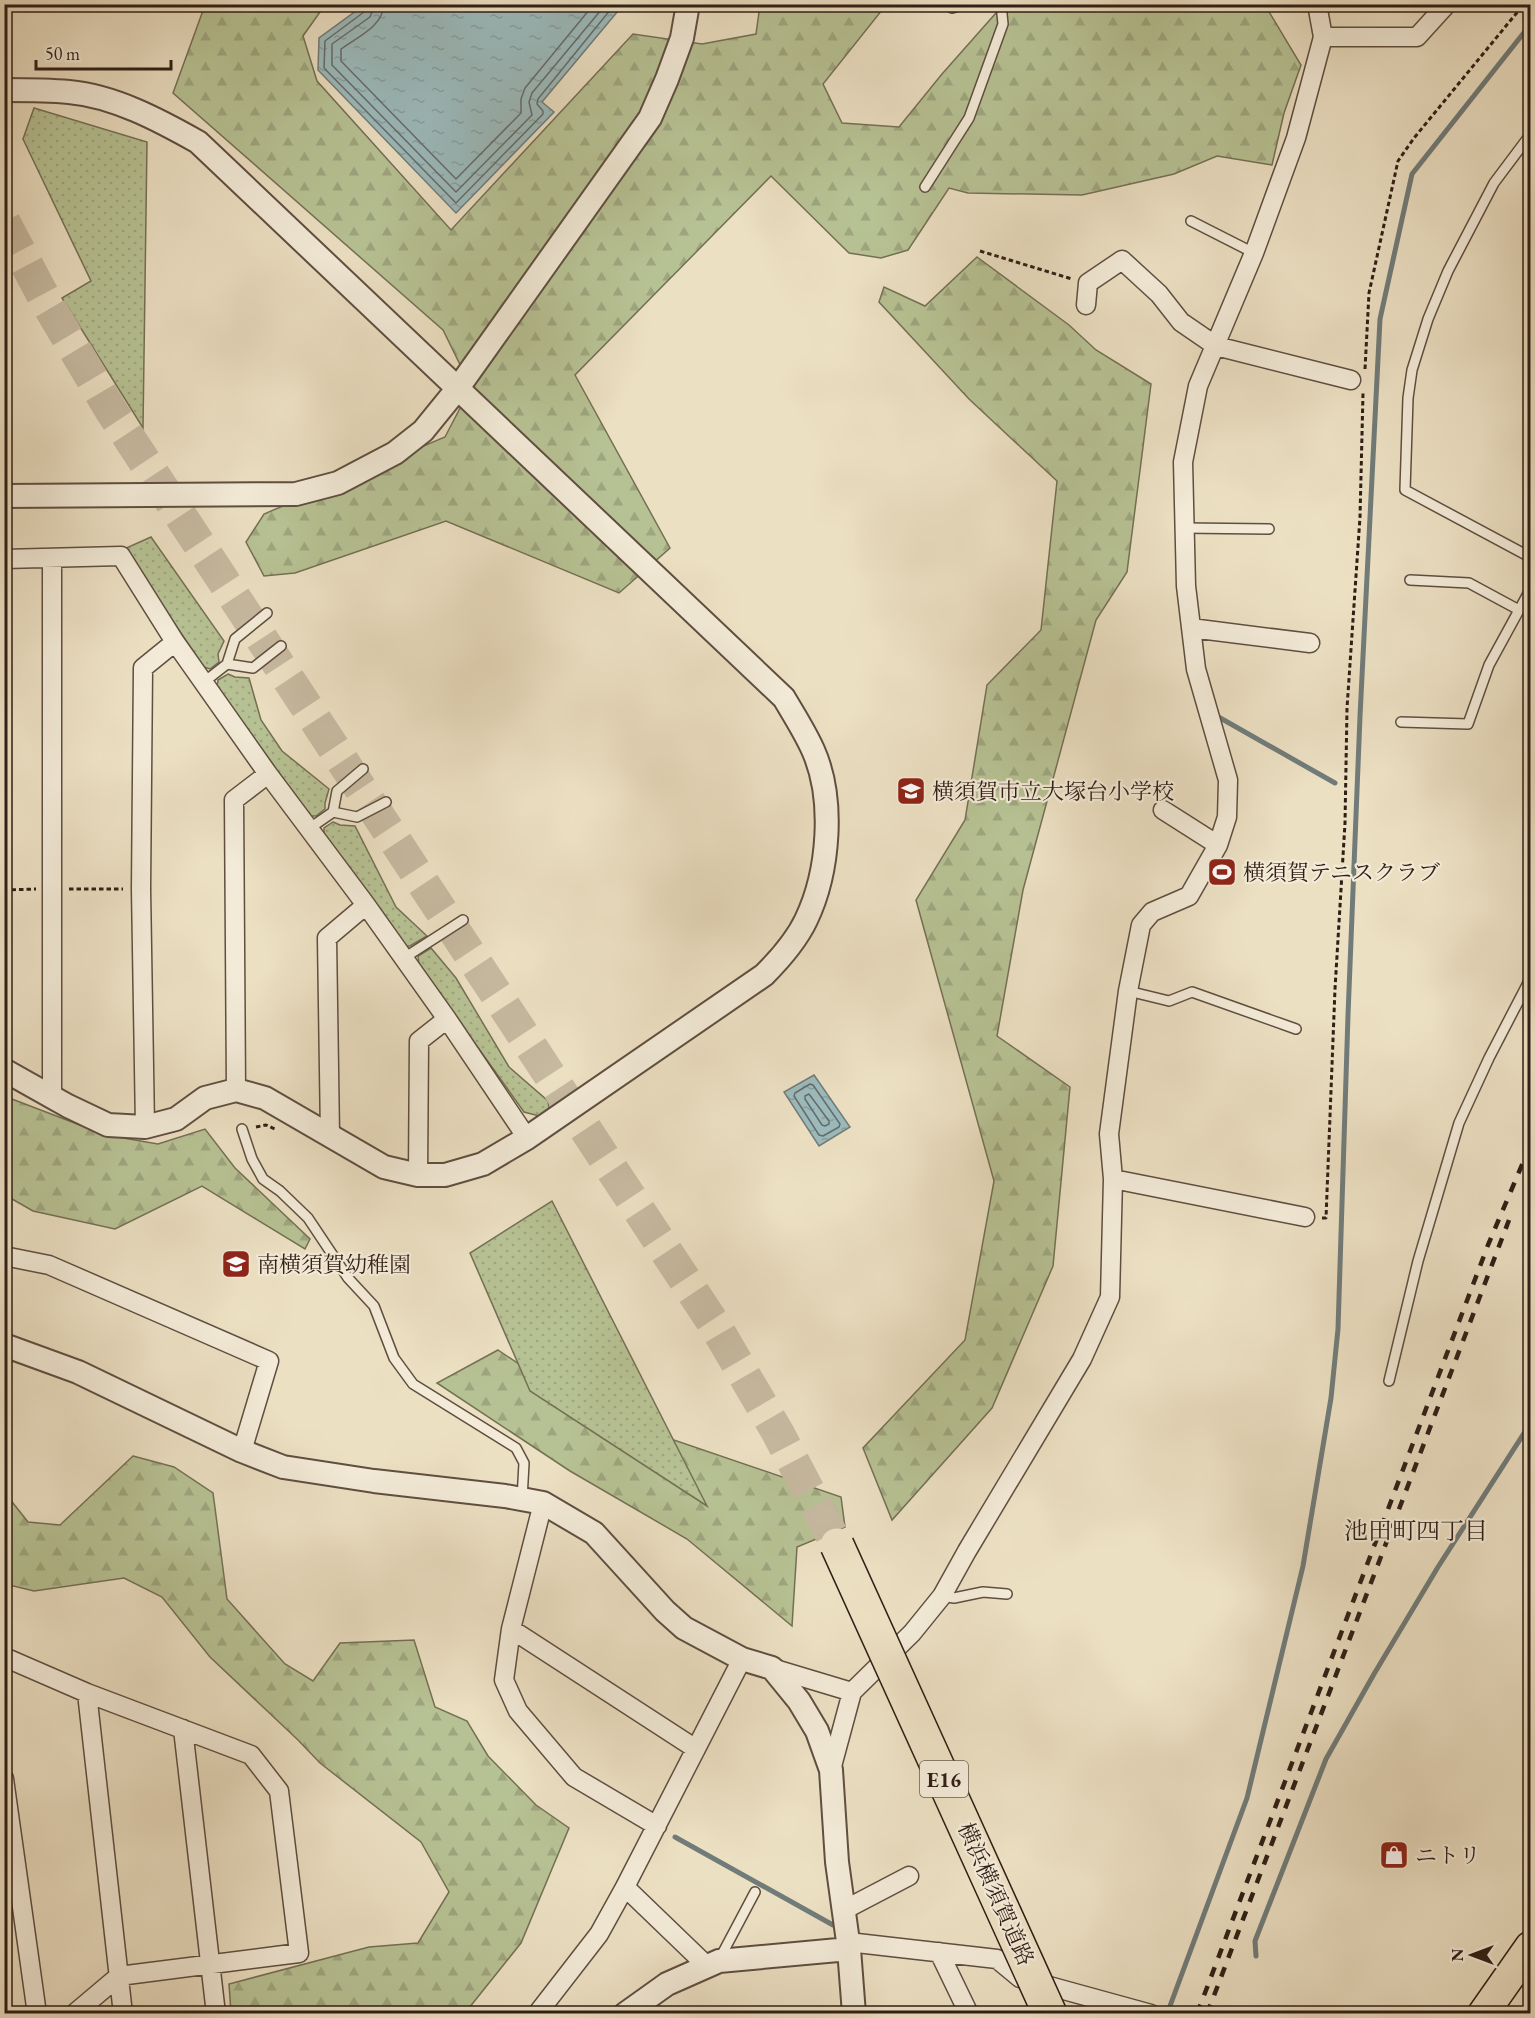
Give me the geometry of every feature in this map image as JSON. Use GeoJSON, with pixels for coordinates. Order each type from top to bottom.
{"type":"FeatureCollection","features":[{"type":"Feature","properties":{"kind":"highway","name":"横浜横須賀道路"},"geometry":{"type":"LineString","coordinates":[[1038,2013],[832,1547],[1050,2013]]}},
{"type":"Feature","properties":{"kind":"highway"},"geometry":{"type":"LineString","coordinates":[[1483,2013],[1530,1947]]}},
{"type":"Feature","properties":{"kind":"highway"},"geometry":{"type":"LineString","coordinates":[[1508,2013],[1530,1981]]}},
{"type":"Feature","properties":{"kind":"street"},"geometry":{"type":"LineString","coordinates":[[4,495],[296,494],[338,483],[395,453],[423,430],[458,388],[650,118],[682,38],[688,4]]}},
{"type":"Feature","properties":{"kind":"street"},"geometry":{"type":"LineString","coordinates":[[831,1770],[852,1692],[912,1633],[942,1596],[1082,1359],[1110,1297],[1113,1179],[1109,1134],[1128,991],[1141,925],[1152,912],[1189,896],[1218,845],[1227,817],[1227,780],[1196,669],[1183,528],[1183,462],[1198,386],[1254,253],[1296,138],[1323,37],[1317,4]]}},
{"type":"Feature","properties":{"kind":"street"},"geometry":{"type":"LineString","coordinates":[[1323,37],[1417,37],[1447,4]]}},
{"type":"Feature","properties":{"kind":"street"},"geometry":{"type":"LineString","coordinates":[[4,90],[72,92],[120,104],[163,122],[198,142],[784,698],[814,751],[826,795],[826,828],[821,878],[806,920],[785,954],[764,975],[527,1138],[483,1164],[445,1175],[418,1175],[384,1167],[265,1098],[236,1090],[206,1098],[176,1119],[145,1127],[108,1125],[4,1070]]}},
{"type":"Feature","properties":{"kind":"street"},"geometry":{"type":"LineString","coordinates":[[1086,305],[1088,283],[1122,260],[1159,294],[1181,322],[1216,346],[1360,384]]}},
{"type":"Feature","properties":{"kind":"street"},"geometry":{"type":"LineString","coordinates":[[4,559],[121,556],[175,642],[268,774],[404,958],[527,1138]]}},
{"type":"Feature","properties":{"kind":"street"},"geometry":{"type":"LineString","coordinates":[[52,559],[52,1097]]}},
{"type":"Feature","properties":{"kind":"street"},"geometry":{"type":"LineString","coordinates":[[1191,628],[1310,643]]}},
{"type":"Feature","properties":{"kind":"street"},"geometry":{"type":"LineString","coordinates":[[145,1127],[141,889],[143,668],[175,642]]}},
{"type":"Feature","properties":{"kind":"street"},"geometry":{"type":"LineString","coordinates":[[236,1090],[234,800],[268,774]]}},
{"type":"Feature","properties":{"kind":"street"},"geometry":{"type":"LineString","coordinates":[[1162,810],[1218,845]]}},
{"type":"Feature","properties":{"kind":"street"},"geometry":{"type":"LineString","coordinates":[[330,1135],[327,938],[366,905]]}},
{"type":"Feature","properties":{"kind":"street"},"geometry":{"type":"LineString","coordinates":[[418,1175],[418,1041],[447,1019]]}},
{"type":"Feature","properties":{"kind":"street"},"geometry":{"type":"LineString","coordinates":[[1113,1179],[1305,1217]]}},
{"type":"Feature","properties":{"kind":"street"},"geometry":{"type":"LineString","coordinates":[[4,1256],[49,1265],[269,1361],[242,1451]]}},
{"type":"Feature","properties":{"kind":"street"},"geometry":{"type":"LineString","coordinates":[[5,1343],[78,1372],[242,1451],[283,1467],[532,1501],[594,1533],[665,1611],[684,1628],[742,1659],[852,1692]]}},
{"type":"Feature","properties":{"kind":"street"},"geometry":{"type":"LineString","coordinates":[[532,1501],[504,1680],[518,1711],[574,1777],[657,1826]]}},
{"type":"Feature","properties":{"kind":"street"},"geometry":{"type":"LineString","coordinates":[[511,1629],[696,1749]]}},
{"type":"Feature","properties":{"kind":"street"},"geometry":{"type":"LineString","coordinates":[[4,1657],[87,1693],[251,1755],[279,1791],[299,1953],[119,1976],[74,2013]]}},
{"type":"Feature","properties":{"kind":"street"},"geometry":{"type":"LineString","coordinates":[[537,2013],[599,1934],[742,1659]]}},
{"type":"Feature","properties":{"kind":"street"},"geometry":{"type":"LineString","coordinates":[[772,1668],[799,1701],[817,1731],[831,1770],[837,1862],[854,2013]]}},
{"type":"Feature","properties":{"kind":"street"},"geometry":{"type":"LineString","coordinates":[[87,1693],[123,2013]]}},
{"type":"Feature","properties":{"kind":"street"},"geometry":{"type":"LineString","coordinates":[[183,1729],[216,2013]]}},
{"type":"Feature","properties":{"kind":"street"},"geometry":{"type":"LineString","coordinates":[[4,1779],[37,2013]]}},
{"type":"Feature","properties":{"kind":"street"},"geometry":{"type":"LineString","coordinates":[[844,1910],[909,1876]]}},
{"type":"Feature","properties":{"kind":"street"},"geometry":{"type":"LineString","coordinates":[[625,1887],[713,1963]]}},
{"type":"Feature","properties":{"kind":"street"},"geometry":{"type":"LineString","coordinates":[[625,2013],[667,1984],[713,1963],[848,1945],[997,1959],[1020,1978],[1151,2013]]}},
{"type":"Feature","properties":{"kind":"street"},"geometry":{"type":"LineString","coordinates":[[939,1952],[969,2013]]}},
{"type":"Feature","properties":{"kind":"lane"},"geometry":{"type":"LineString","coordinates":[[952,8],[965,4]]}},
{"type":"Feature","properties":{"kind":"lane"},"geometry":{"type":"LineString","coordinates":[[925,187],[969,118],[1003,24],[1000,4]]}},
{"type":"Feature","properties":{"kind":"lane"},"geometry":{"type":"LineString","coordinates":[[1530,135],[1494,183],[1448,271],[1428,319],[1412,370],[1408,398],[1405,490],[1530,557]]}},
{"type":"Feature","properties":{"kind":"lane"},"geometry":{"type":"LineString","coordinates":[[1191,221],[1254,253]]}},
{"type":"Feature","properties":{"kind":"lane"},"geometry":{"type":"LineString","coordinates":[[1183,528],[1269,529]]}},
{"type":"Feature","properties":{"kind":"lane"},"geometry":{"type":"LineString","coordinates":[[1410,580],[1469,583],[1519,610]]}},
{"type":"Feature","properties":{"kind":"lane"},"geometry":{"type":"LineString","coordinates":[[1401,722],[1468,724],[1489,665],[1530,590]]}},
{"type":"Feature","properties":{"kind":"lane"},"geometry":{"type":"LineString","coordinates":[[204,682],[227,664],[235,639],[267,613]]}},
{"type":"Feature","properties":{"kind":"lane"},"geometry":{"type":"LineString","coordinates":[[227,664],[253,668],[281,646]]}},
{"type":"Feature","properties":{"kind":"lane"},"geometry":{"type":"LineString","coordinates":[[310,828],[333,812],[337,791],[363,769]]}},
{"type":"Feature","properties":{"kind":"lane"},"geometry":{"type":"LineString","coordinates":[[333,812],[357,817],[386,802]]}},
{"type":"Feature","properties":{"kind":"lane"},"geometry":{"type":"LineString","coordinates":[[404,958],[463,920]]}},
{"type":"Feature","properties":{"kind":"lane"},"geometry":{"type":"LineString","coordinates":[[1389,1381],[1418,1261],[1459,1123],[1489,1058],[1530,979]]}},
{"type":"Feature","properties":{"kind":"lane"},"geometry":{"type":"LineString","coordinates":[[1128,991],[1169,1001],[1192,992],[1296,1029]]}},
{"type":"Feature","properties":{"kind":"lane"},"geometry":{"type":"LineString","coordinates":[[242,1130],[252,1159],[263,1179],[280,1191],[308,1218],[348,1278],[374,1306],[394,1358],[412,1384],[516,1448],[524,1463],[532,1501]]}},
{"type":"Feature","properties":{"kind":"lane"},"geometry":{"type":"LineString","coordinates":[[942,1596],[954,1598],[983,1592],[1007,1594]]}},
{"type":"Feature","properties":{"kind":"lane"},"geometry":{"type":"LineString","coordinates":[[713,1963],[755,1892]]}},
{"type":"Feature","properties":{"kind":"path"},"geometry":{"type":"LineString","coordinates":[[1305,1217],[1326,1218],[1335,988],[1345,823],[1347,708],[1360,518],[1360,384],[1369,293],[1398,161],[1414,138],[1524,4]]}},
{"type":"Feature","properties":{"kind":"path"},"geometry":{"type":"LineString","coordinates":[[980,251],[1088,283]]}},
{"type":"Feature","properties":{"kind":"path"},"geometry":{"type":"LineString","coordinates":[[4,890],[141,889]]}},
{"type":"Feature","properties":{"kind":"green space"},"geometry":{"type":"Polygon","coordinates":[[[205,5],[325,5],[303,36],[317,81],[451,230],[633,34],[702,44],[756,34],[760,5],[886,5],[823,84],[842,123],[899,127],[1003,5],[1265,5],[1301,65],[1284,113],[1272,165],[1217,156],[1174,174],[1082,195],[968,193],[949,188],[908,250],[881,258],[849,253],[771,176],[575,375],[670,548],[619,593],[446,521],[295,573],[264,576],[246,542],[264,514],[445,437],[471,387],[443,330],[173,93],[205,5]]]}},
{"type":"Feature","properties":{"kind":"green space"},"geometry":{"type":"Polygon","coordinates":[[[34,108],[147,142],[143,428],[62,298],[91,281],[23,139],[34,108]]]}},
{"type":"Feature","properties":{"kind":"green space"},"geometry":{"type":"Polygon","coordinates":[[[977,257],[1069,325],[1096,350],[1151,384],[1127,572],[1096,620],[1023,890],[997,1036],[1070,1087],[1053,1266],[992,1408],[892,1520],[863,1448],[965,1340],[994,1181],[916,900],[965,820],[987,685],[1041,630],[1057,481],[969,399],[879,302],[884,287],[925,306],[977,257]]]}},
{"type":"Feature","properties":{"kind":"green space"},"geometry":{"type":"Polygon","coordinates":[[[151,537],[224,641],[218,654],[219,662],[210,669],[204,667],[124,549],[151,537]]]}},
{"type":"Feature","properties":{"kind":"green space"},"geometry":{"type":"Polygon","coordinates":[[[228,674],[249,678],[261,720],[282,751],[329,789],[325,809],[316,816],[310,816],[217,687],[218,680],[228,674]]]}},
{"type":"Feature","properties":{"kind":"green space"},"geometry":{"type":"Polygon","coordinates":[[[333,822],[355,826],[396,907],[427,936],[410,946],[404,946],[324,834],[324,828],[333,822]]]}},
{"type":"Feature","properties":{"kind":"green space"},"geometry":{"type":"Polygon","coordinates":[[[431,948],[456,978],[509,1067],[548,1101],[549,1108],[539,1116],[524,1112],[419,965],[418,956],[431,948]]]}},
{"type":"Feature","properties":{"kind":"green space"},"geometry":{"type":"Polygon","coordinates":[[[4,1096],[106,1135],[158,1144],[205,1129],[235,1168],[310,1239],[305,1249],[202,1186],[115,1229],[33,1211],[5,1195],[4,1096]]]}},
{"type":"Feature","properties":{"kind":"green space"},"geometry":{"type":"Polygon","coordinates":[[[552,1201],[707,1506],[530,1391],[470,1253],[552,1201]]]}},
{"type":"Feature","properties":{"kind":"green space"},"geometry":{"type":"Polygon","coordinates":[[[498,1350],[589,1411],[841,1497],[845,1527],[797,1547],[792,1626],[687,1539],[570,1471],[437,1383],[498,1350]]]}},
{"type":"Feature","properties":{"kind":"green space"},"geometry":{"type":"Polygon","coordinates":[[[133,1456],[174,1467],[213,1493],[227,1599],[285,1664],[313,1681],[340,1643],[414,1640],[435,1707],[467,1721],[488,1756],[536,1805],[569,1828],[521,1943],[465,2013],[231,2013],[229,1984],[369,1947],[418,1943],[449,1892],[421,1842],[320,1763],[210,1657],[162,1597],[124,1578],[34,1591],[5,1584],[5,1493],[28,1522],[60,1525],[133,1456]]]}},
{"type":"Feature","properties":{"kind":"water"},"geometry":{"type":"Polygon","coordinates":[[[364,5],[623,5],[542,102],[554,112],[456,213],[318,70],[319,38],[364,5]]]}},
{"type":"Feature","properties":{"kind":"water"},"geometry":{"type":"Polygon","coordinates":[[[814,1075],[850,1127],[819,1146],[784,1092],[814,1075]]]}},
{"type":"Feature","properties":{"kind":"waterway"},"geometry":{"type":"LineString","coordinates":[[1170,2006],[1247,1798],[1303,1566],[1331,1398],[1338,1329],[1360,716],[1380,319],[1412,174],[1530,25]]}},
{"type":"Feature","properties":{"kind":"waterway"},"geometry":{"type":"LineString","coordinates":[[1215,715],[1335,783]]}},
{"type":"Feature","properties":{"kind":"waterway"},"geometry":{"type":"LineString","coordinates":[[1256,1956],[1255,1941],[1326,1759],[1438,1567],[1530,1424]]}},
{"type":"Feature","properties":{"kind":"waterway"},"geometry":{"type":"LineString","coordinates":[[675,1837],[833,1925]]}},
{"type":"Feature","properties":{"kind":"tunnel"},"geometry":{"type":"LineString","coordinates":[[4,222],[47,303],[112,412],[716,1327],[778,1433],[837,1545]]}},
{"type":"Feature","properties":{"kind":"railway"},"geometry":{"type":"LineString","coordinates":[[1197,2014],[1488,1245],[1530,1146]]}},
{"type":"Feature","properties":{"kind":"railway"},"geometry":{"type":"LineString","coordinates":[[1207,2014],[1509,1220]]}},
{"type":"Feature","properties":{"kind":"place","name":"横須賀市立大塚台小学校"},"geometry":{"type":"Point","coordinates":[911,791]}},
{"type":"Feature","properties":{"kind":"place","name":"横須賀テニスクラブ"},"geometry":{"type":"Point","coordinates":[1222,872]}},
{"type":"Feature","properties":{"kind":"place","name":"南横須賀幼稚園"},"geometry":{"type":"Point","coordinates":[236,1264]}},
{"type":"Feature","properties":{"kind":"place","name":"ニトリ"},"geometry":{"type":"Point","coordinates":[1394,1855]}},
{"type":"Feature","properties":{"kind":"district","name":"池田町四丁目"},"geometry":{"type":"Point","coordinates":[1416,1530]}}]}
